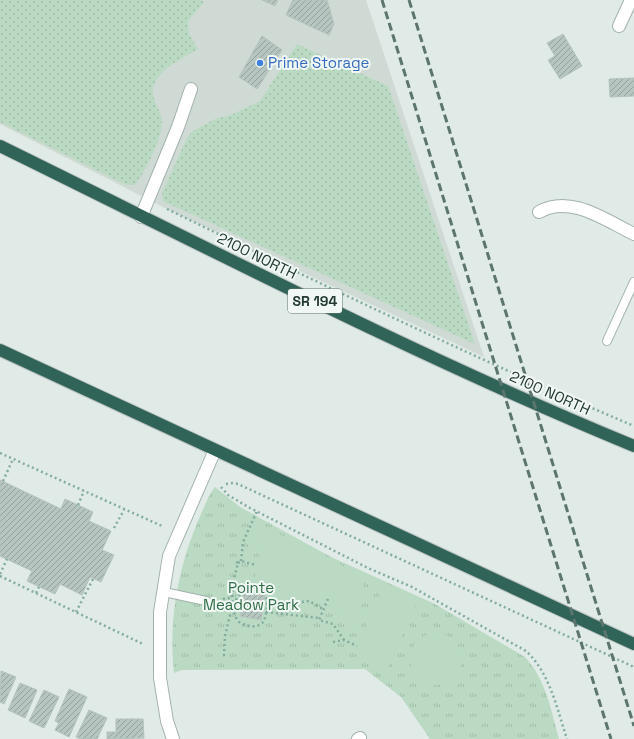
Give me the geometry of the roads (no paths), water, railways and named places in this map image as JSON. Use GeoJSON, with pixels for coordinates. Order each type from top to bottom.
{"type":"FeatureCollection","features":[{"type":"Feature","properties":{"kind":"highway","name":"2100 NORTH"},"geometry":{"type":"LineString","coordinates":[[0,146],[295,292],[566,418],[634,446]]}},
{"type":"Feature","properties":{"kind":"highway"},"geometry":{"type":"LineString","coordinates":[[0,350],[634,644]]}},
{"type":"Feature","properties":{"kind":"street"},"geometry":{"type":"LineString","coordinates":[[619,26],[631,0]]}},
{"type":"Feature","properties":{"kind":"street"},"geometry":{"type":"LineString","coordinates":[[141,217],[178,127],[191,89]]}},
{"type":"Feature","properties":{"kind":"street"},"geometry":{"type":"LineString","coordinates":[[539,212],[552,206],[568,205],[634,234]]}},
{"type":"Feature","properties":{"kind":"street"},"geometry":{"type":"LineString","coordinates":[[173,739],[167,721],[160,678],[160,612],[169,556],[215,450]]}},
{"type":"Feature","properties":{"kind":"lane"},"geometry":{"type":"LineString","coordinates":[[607,341],[634,282]]}},
{"type":"Feature","properties":{"kind":"lane"},"geometry":{"type":"LineString","coordinates":[[164,592],[206,601]]}},
{"type":"Feature","properties":{"kind":"railway"},"geometry":{"type":"LineString","coordinates":[[382,0],[611,739]]}},
{"type":"Feature","properties":{"kind":"railway"},"geometry":{"type":"LineString","coordinates":[[409,0],[634,726]]}},
{"type":"Feature","properties":{"kind":"place","name":"Prime Storage"},"geometry":{"type":"Point","coordinates":[260,63]}},
{"type":"Feature","properties":{"kind":"park label","name":"Pointe Meadow Park"},"geometry":{"type":"Point","coordinates":[251,596]}}]}
